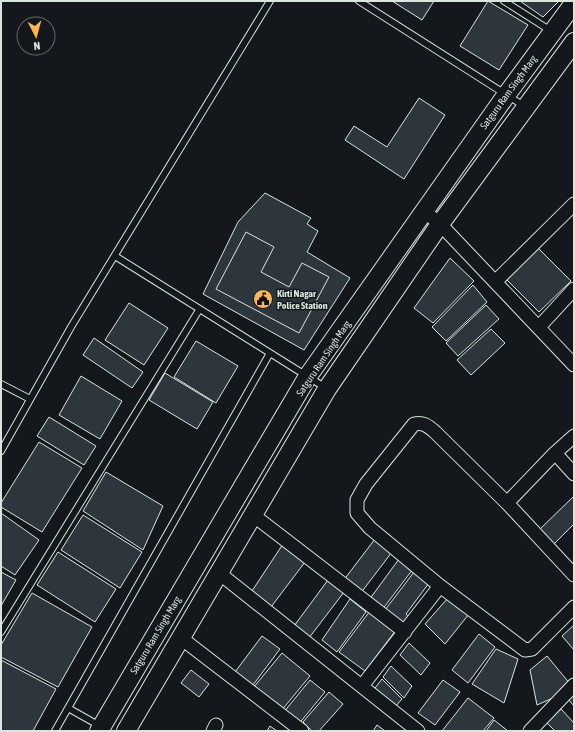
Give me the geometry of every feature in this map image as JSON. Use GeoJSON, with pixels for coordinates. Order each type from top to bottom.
{"type":"FeatureCollection","features":[{"type":"Feature","properties":{"kind":"main road","name":"Satguru Ram Singh Marg"},"geometry":{"type":"LineString","coordinates":[[100,729],[308,376],[507,94],[574,3]]}},
{"type":"Feature","properties":{"kind":"main road","name":"Satguru Ram Singh Marg"},"geometry":{"type":"LineString","coordinates":[[126,731],[327,389],[440,224],[574,42]]}},
{"type":"Feature","properties":{"kind":"street"},"geometry":{"type":"LineString","coordinates":[[495,282],[574,204]]}},
{"type":"Feature","properties":{"kind":"street"},"geometry":{"type":"LineString","coordinates":[[424,212],[440,224],[574,365]]}},
{"type":"Feature","properties":{"kind":"street"},"geometry":{"type":"LineString","coordinates":[[539,327],[574,289]]}},
{"type":"Feature","properties":{"kind":"street"},"geometry":{"type":"LineString","coordinates":[[574,575],[508,502],[427,425],[420,423],[414,424],[357,500],[357,513],[370,528],[440,586],[525,650],[532,649],[574,607]]}},
{"type":"Feature","properties":{"kind":"street"},"geometry":{"type":"LineString","coordinates":[[508,502],[555,453],[574,436]]}},
{"type":"Feature","properties":{"kind":"street"},"geometry":{"type":"LineString","coordinates":[[555,453],[574,474]]}},
{"type":"Feature","properties":{"kind":"street"},"geometry":{"type":"LineString","coordinates":[[252,515],[405,632]]}},
{"type":"Feature","properties":{"kind":"street"},"geometry":{"type":"LineString","coordinates":[[219,573],[418,731]]}},
{"type":"Feature","properties":{"kind":"street"},"geometry":{"type":"LineString","coordinates":[[362,686],[440,586]]}},
{"type":"Feature","properties":{"kind":"street"},"geometry":{"type":"LineString","coordinates":[[181,638],[302,731]]}},
{"type":"Feature","properties":{"kind":"street"},"geometry":{"type":"LineString","coordinates":[[530,731],[574,685]]}},
{"type":"Feature","properties":{"kind":"lane"},"geometry":{"type":"LineString","coordinates":[[1,451],[30,399],[115,256],[270,1]]}},
{"type":"Feature","properties":{"kind":"lane"},"geometry":{"type":"LineString","coordinates":[[359,1],[507,94],[525,107]]}},
{"type":"Feature","properties":{"kind":"lane"},"geometry":{"type":"LineString","coordinates":[[504,1],[552,32]]}},
{"type":"Feature","properties":{"kind":"lane"},"geometry":{"type":"LineString","coordinates":[[115,256],[327,389]]}},
{"type":"Feature","properties":{"kind":"lane"},"geometry":{"type":"LineString","coordinates":[[1,632],[199,310]]}},
{"type":"Feature","properties":{"kind":"lane"},"geometry":{"type":"LineString","coordinates":[[55,731],[270,353]]}},
{"type":"Feature","properties":{"kind":"lane"},"geometry":{"type":"LineString","coordinates":[[1,384],[30,399]]}},
{"type":"Feature","properties":{"kind":"lane"},"geometry":{"type":"LineString","coordinates":[[68,708],[100,729]]}},
{"type":"Feature","properties":{"kind":"building"},"geometry":{"type":"Polygon","coordinates":[[[392,1],[434,1],[422,20],[392,1]]]}},
{"type":"Feature","properties":{"kind":"building"},"geometry":{"type":"Polygon","coordinates":[[[488,1],[528,25],[499,70],[460,46],[488,1]]]}},
{"type":"Feature","properties":{"kind":"building"},"geometry":{"type":"Polygon","coordinates":[[[520,1],[559,1],[543,17],[520,1]]]}},
{"type":"Feature","properties":{"kind":"building"},"geometry":{"type":"Polygon","coordinates":[[[419,98],[445,115],[404,179],[345,140],[354,126],[387,147],[419,98]]]}},
{"type":"Feature","properties":{"kind":"building","name":"Kirti Nagar Police Station"},"geometry":{"type":"Polygon","coordinates":[[[265,193],[311,218],[307,224],[318,231],[307,252],[350,278],[304,350],[203,294],[238,222],[265,193]]]}},
{"type":"Feature","properties":{"kind":"building"},"geometry":{"type":"Polygon","coordinates":[[[246,232],[274,247],[261,272],[289,287],[302,263],[329,277],[299,333],[216,289],[246,232]]]}},
{"type":"Feature","properties":{"kind":"building"},"geometry":{"type":"Polygon","coordinates":[[[538,248],[571,281],[539,312],[506,279],[538,248]]]}},
{"type":"Feature","properties":{"kind":"building"},"geometry":{"type":"Polygon","coordinates":[[[450,258],[474,281],[433,323],[414,308],[450,258]]]}},
{"type":"Feature","properties":{"kind":"building"},"geometry":{"type":"Polygon","coordinates":[[[473,285],[487,302],[446,341],[432,327],[473,285]]]}},
{"type":"Feature","properties":{"kind":"building"},"geometry":{"type":"Polygon","coordinates":[[[129,303],[168,328],[144,365],[105,340],[129,303]]]}},
{"type":"Feature","properties":{"kind":"building"},"geometry":{"type":"Polygon","coordinates":[[[486,305],[499,319],[458,356],[446,343],[486,305]]]}},
{"type":"Feature","properties":{"kind":"building"},"geometry":{"type":"Polygon","coordinates":[[[491,329],[505,343],[471,375],[457,360],[491,329]]]}},
{"type":"Feature","properties":{"kind":"building"},"geometry":{"type":"Polygon","coordinates":[[[94,338],[143,372],[132,388],[83,355],[94,338]]]}},
{"type":"Feature","properties":{"kind":"building"},"geometry":{"type":"Polygon","coordinates":[[[196,341],[238,366],[216,403],[174,377],[196,341]]]}},
{"type":"Feature","properties":{"kind":"building"},"geometry":{"type":"Polygon","coordinates":[[[165,373],[213,402],[197,429],[149,400],[165,373]]]}},
{"type":"Feature","properties":{"kind":"building"},"geometry":{"type":"Polygon","coordinates":[[[81,376],[122,401],[100,439],[59,415],[81,376]]]}},
{"type":"Feature","properties":{"kind":"building"},"geometry":{"type":"Polygon","coordinates":[[[49,417],[96,446],[84,465],[37,436],[49,417]]]}},
{"type":"Feature","properties":{"kind":"building"},"geometry":{"type":"Polygon","coordinates":[[[39,442],[82,468],[42,532],[1,507],[1,503],[39,442]]]}},
{"type":"Feature","properties":{"kind":"building"},"geometry":{"type":"Polygon","coordinates":[[[106,472],[163,506],[143,550],[83,511],[106,472]]]}},
{"type":"Feature","properties":{"kind":"building"},"geometry":{"type":"Polygon","coordinates":[[[574,496],[574,524],[554,544],[539,530],[574,496]]]}},
{"type":"Feature","properties":{"kind":"building"},"geometry":{"type":"Polygon","coordinates":[[[1,513],[39,540],[15,575],[1,566],[1,513]]]}},
{"type":"Feature","properties":{"kind":"building"},"geometry":{"type":"Polygon","coordinates":[[[83,515],[142,552],[120,588],[61,550],[83,515]]]}},
{"type":"Feature","properties":{"kind":"building"},"geometry":{"type":"Polygon","coordinates":[[[375,539],[392,552],[360,594],[343,581],[375,539]]]}},
{"type":"Feature","properties":{"kind":"building"},"geometry":{"type":"Polygon","coordinates":[[[283,544],[305,562],[271,607],[252,591],[283,544]]]}},
{"type":"Feature","properties":{"kind":"building"},"geometry":{"type":"Polygon","coordinates":[[[58,552],[116,589],[95,622],[37,585],[58,552]]]}},
{"type":"Feature","properties":{"kind":"building"},"geometry":{"type":"Polygon","coordinates":[[[399,559],[413,569],[382,610],[369,600],[399,559]]]}},
{"type":"Feature","properties":{"kind":"building"},"geometry":{"type":"Polygon","coordinates":[[[1,572],[16,580],[1,606],[1,572]]]}},
{"type":"Feature","properties":{"kind":"building"},"geometry":{"type":"Polygon","coordinates":[[[414,572],[429,583],[406,614],[408,616],[402,624],[385,610],[414,572]]]}},
{"type":"Feature","properties":{"kind":"building"},"geometry":{"type":"Polygon","coordinates":[[[328,580],[344,592],[309,638],[294,626],[328,580]]]}},
{"type":"Feature","properties":{"kind":"building"},"geometry":{"type":"Polygon","coordinates":[[[32,593],[92,627],[58,687],[1,657],[1,645],[32,593]]]}},
{"type":"Feature","properties":{"kind":"building"},"geometry":{"type":"Polygon","coordinates":[[[448,598],[469,614],[445,644],[425,624],[448,598]]]}},
{"type":"Feature","properties":{"kind":"building"},"geometry":{"type":"Polygon","coordinates":[[[350,599],[366,612],[337,652],[322,640],[350,599]]]}},
{"type":"Feature","properties":{"kind":"building"},"geometry":{"type":"Polygon","coordinates":[[[370,611],[396,630],[365,671],[339,652],[370,611]]]}},
{"type":"Feature","properties":{"kind":"building"},"geometry":{"type":"Polygon","coordinates":[[[574,625],[574,650],[562,636],[574,625]]]}},
{"type":"Feature","properties":{"kind":"building"},"geometry":{"type":"Polygon","coordinates":[[[479,634],[495,647],[468,683],[452,670],[479,634]]]}},
{"type":"Feature","properties":{"kind":"building"},"geometry":{"type":"Polygon","coordinates":[[[262,636],[280,649],[250,689],[232,676],[262,636]]]}},
{"type":"Feature","properties":{"kind":"building"},"geometry":{"type":"Polygon","coordinates":[[[409,643],[430,663],[421,675],[400,655],[409,643]]]}},
{"type":"Feature","properties":{"kind":"building"},"geometry":{"type":"Polygon","coordinates":[[[496,649],[518,659],[504,703],[472,684],[496,649]]]}},
{"type":"Feature","properties":{"kind":"building"},"geometry":{"type":"Polygon","coordinates":[[[282,653],[310,676],[281,711],[253,688],[282,653]]]}},
{"type":"Feature","properties":{"kind":"building"},"geometry":{"type":"Polygon","coordinates":[[[547,656],[571,685],[555,697],[537,705],[530,670],[547,656]]]}},
{"type":"Feature","properties":{"kind":"building"},"geometry":{"type":"Polygon","coordinates":[[[1,660],[56,689],[33,731],[1,731],[1,660]]]}},
{"type":"Feature","properties":{"kind":"building"},"geometry":{"type":"Polygon","coordinates":[[[391,666],[412,686],[404,698],[383,677],[391,666]]]}},
{"type":"Feature","properties":{"kind":"building"},"geometry":{"type":"Polygon","coordinates":[[[191,670],[209,684],[199,697],[181,683],[191,670]]]}},
{"type":"Feature","properties":{"kind":"building"},"geometry":{"type":"Polygon","coordinates":[[[382,679],[402,699],[394,708],[375,688],[382,679]]]}},
{"type":"Feature","properties":{"kind":"building"},"geometry":{"type":"Polygon","coordinates":[[[310,680],[325,692],[298,725],[283,713],[310,680]]]}},
{"type":"Feature","properties":{"kind":"building"},"geometry":{"type":"Polygon","coordinates":[[[443,680],[460,692],[435,725],[418,713],[443,680]]]}},
{"type":"Feature","properties":{"kind":"building"},"geometry":{"type":"Polygon","coordinates":[[[329,692],[343,704],[319,731],[312,731],[303,722],[329,692]]]}},
{"type":"Feature","properties":{"kind":"building"},"geometry":{"type":"Polygon","coordinates":[[[574,693],[574,706],[568,699],[574,693]]]}},
{"type":"Feature","properties":{"kind":"building"},"geometry":{"type":"Polygon","coordinates":[[[468,698],[494,718],[483,731],[442,731],[468,698]]]}},
{"type":"Feature","properties":{"kind":"building"},"geometry":{"type":"Polygon","coordinates":[[[561,709],[574,723],[574,731],[555,731],[547,723],[561,709]]]}},
{"type":"Feature","properties":{"kind":"building"},"geometry":{"type":"Polygon","coordinates":[[[494,720],[508,731],[486,731],[494,720]]]}},
{"type":"Feature","properties":{"kind":"building"},"geometry":{"type":"Polygon","coordinates":[[[377,725],[385,731],[373,731],[377,725]]]}},
{"type":"Feature","properties":{"kind":"building"},"geometry":{"type":"Polygon","coordinates":[[[270,726],[277,731],[267,731],[270,726]]]}},
{"type":"Feature","properties":{"kind":"place","name":"Kirti Nagar Police Station"},"geometry":{"type":"Point","coordinates":[263,299]}}]}
